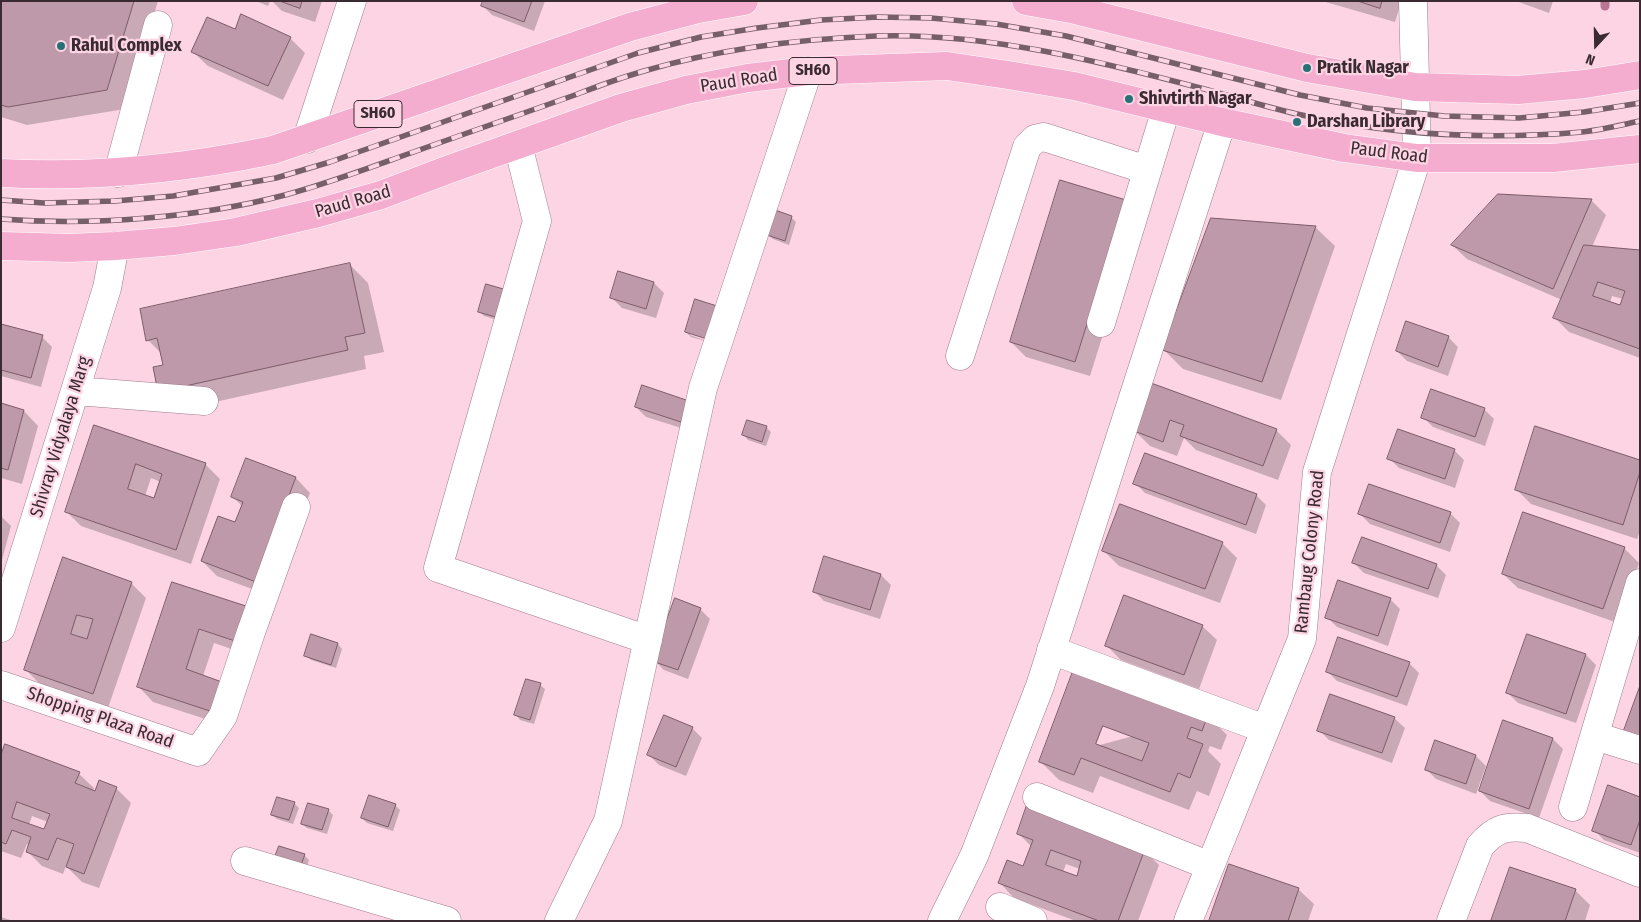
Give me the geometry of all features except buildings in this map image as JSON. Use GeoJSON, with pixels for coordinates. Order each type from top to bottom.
{"type":"FeatureCollection","features":[{"type":"Feature","properties":{"kind":"main road","name":"SH60"},"geometry":{"type":"LineString","coordinates":[[1,173],[49,176],[118,172],[224,160],[273,150],[630,27],[698,9],[744,1]]}},
{"type":"Feature","properties":{"kind":"main road"},"geometry":{"type":"LineString","coordinates":[[1026,1],[1071,9],[1307,68],[1415,88],[1518,90],[1585,84],[1640,75]]}},
{"type":"Feature","properties":{"kind":"main road","name":"Paud Road"},"geometry":{"type":"LineString","coordinates":[[1,246],[69,248],[115,246],[174,241],[236,232],[318,213],[381,195],[621,108],[686,90],[748,78],[808,71],[947,66],[1074,86],[1222,122],[1344,148],[1417,158],[1553,158],[1640,149]]}},
{"type":"Feature","properties":{"kind":"street"},"geometry":{"type":"LineString","coordinates":[[307,139],[352,1]]}},
{"type":"Feature","properties":{"kind":"street","name":"Rambaug Colony Road"},"geometry":{"type":"LineString","coordinates":[[1188,921],[1302,639],[1317,472],[1417,158],[1414,1]]}},
{"type":"Feature","properties":{"kind":"street"},"geometry":{"type":"LineString","coordinates":[[118,172],[158,24]]}},
{"type":"Feature","properties":{"kind":"street"},"geometry":{"type":"LineString","coordinates":[[560,921],[608,821],[703,388],[808,71]]}},
{"type":"Feature","properties":{"kind":"street"},"geometry":{"type":"LineString","coordinates":[[1101,323],[1166,109]]}},
{"type":"Feature","properties":{"kind":"street"},"geometry":{"type":"LineString","coordinates":[[942,921],[974,856],[1040,686],[1222,122]]}},
{"type":"Feature","properties":{"kind":"street"},"geometry":{"type":"LineString","coordinates":[[960,356],[1027,147],[1035,139],[1044,137],[1147,170]]}},
{"type":"Feature","properties":{"kind":"street"},"geometry":{"type":"LineString","coordinates":[[518,145],[537,221],[438,568],[648,640]]}},
{"type":"Feature","properties":{"kind":"street","name":"Shivray Vidyalaya Marg"},"geometry":{"type":"LineString","coordinates":[[1,628],[107,288],[115,246]]}},
{"type":"Feature","properties":{"kind":"street"},"geometry":{"type":"LineString","coordinates":[[76,391],[204,401]]}},
{"type":"Feature","properties":{"kind":"street","name":"Shopping Plaza Road"},"geometry":{"type":"LineString","coordinates":[[1,685],[198,752],[223,716],[296,506]]}},
{"type":"Feature","properties":{"kind":"street"},"geometry":{"type":"LineString","coordinates":[[1573,807],[1640,583]]}},
{"type":"Feature","properties":{"kind":"street"},"geometry":{"type":"LineString","coordinates":[[1051,650],[1265,729]]}},
{"type":"Feature","properties":{"kind":"street"},"geometry":{"type":"LineString","coordinates":[[1595,736],[1640,750]]}},
{"type":"Feature","properties":{"kind":"street"},"geometry":{"type":"LineString","coordinates":[[1037,797],[1210,866]]}},
{"type":"Feature","properties":{"kind":"street"},"geometry":{"type":"LineString","coordinates":[[1451,921],[1480,846],[1498,830],[1512,827],[1527,828],[1640,873]]}},
{"type":"Feature","properties":{"kind":"street"},"geometry":{"type":"LineString","coordinates":[[246,861],[447,921]]}},
{"type":"Feature","properties":{"kind":"street"},"geometry":{"type":"LineString","coordinates":[[1000,908],[1033,921]]}},
{"type":"Feature","properties":{"kind":"waterway"},"geometry":{"type":"LineString","coordinates":[[1605,1],[1605,6]]}},
{"type":"Feature","properties":{"kind":"railway"},"geometry":{"type":"LineString","coordinates":[[1,200],[44,203],[115,201],[173,196],[276,178],[330,162],[638,53],[701,37],[821,20],[878,17],[931,18],[996,24],[1066,36],[1300,95],[1367,108],[1444,116],[1519,118],[1584,112],[1640,103]]}},
{"type":"Feature","properties":{"kind":"railway"},"geometry":{"type":"LineString","coordinates":[[1,219],[108,221],[180,215],[251,203],[331,181],[608,83],[672,63],[759,46],[847,37],[918,36],[959,39],[1044,51],[1127,69],[1297,114],[1367,127],[1403,131],[1511,136],[1589,131],[1640,121]]}},
{"type":"Feature","properties":{"kind":"place","name":"Rahul Complex"},"geometry":{"type":"Point","coordinates":[61,46]}},
{"type":"Feature","properties":{"kind":"place","name":"Pratik Nagar"},"geometry":{"type":"Point","coordinates":[1307,68]}},
{"type":"Feature","properties":{"kind":"place","name":"Shivtirth Nagar"},"geometry":{"type":"Point","coordinates":[1129,99]}},
{"type":"Feature","properties":{"kind":"place","name":"Darshan Library"},"geometry":{"type":"Point","coordinates":[1297,122]}}]}
